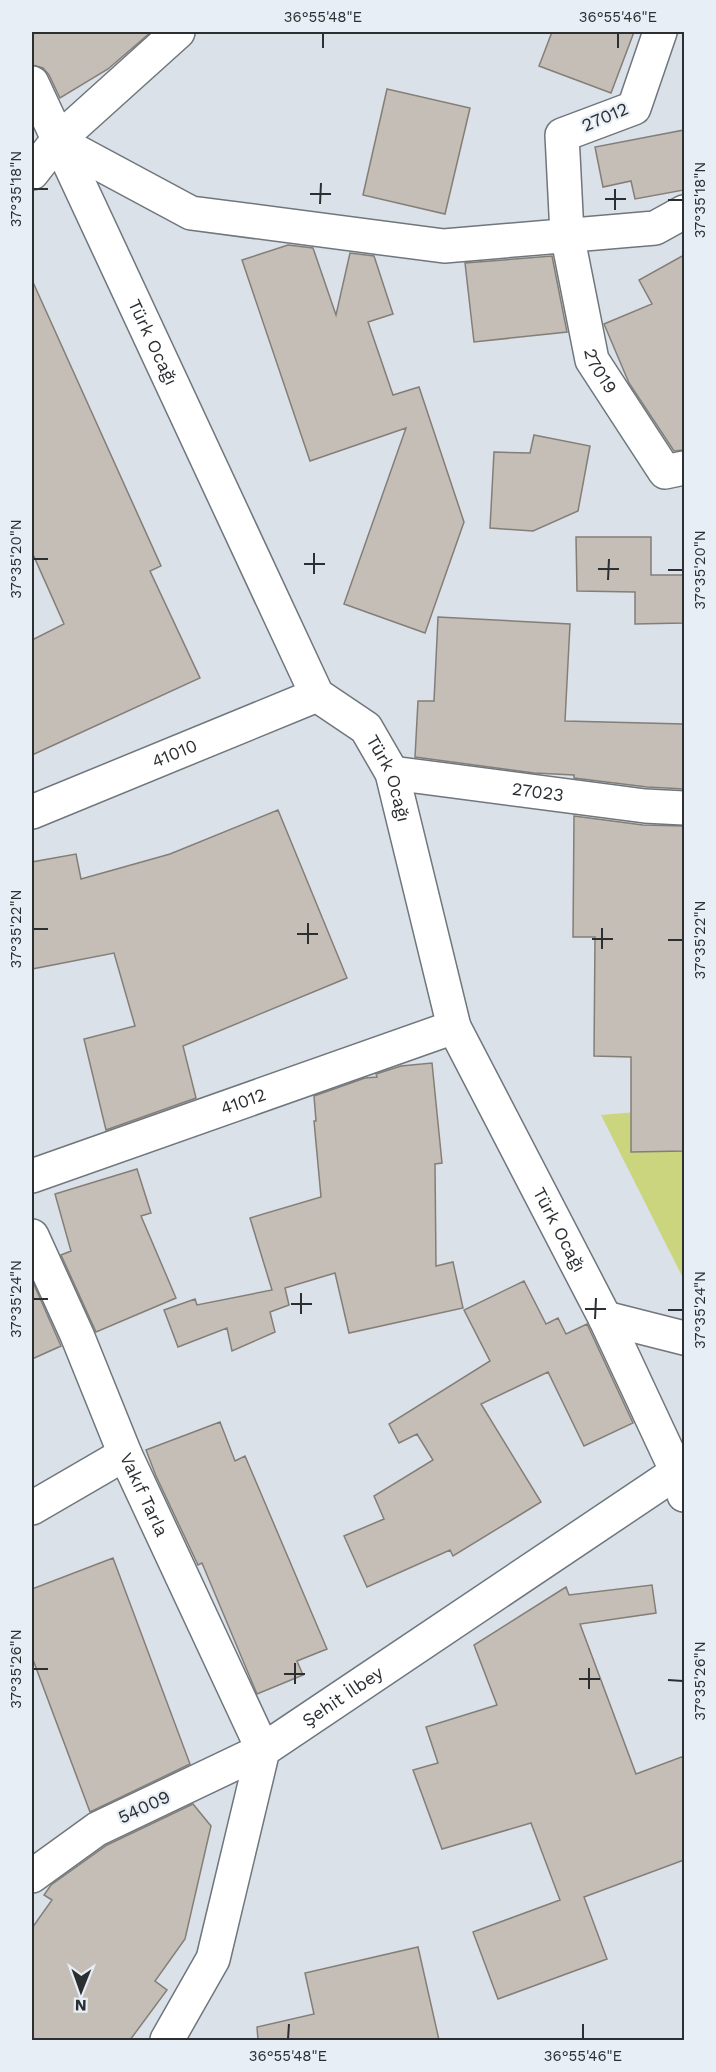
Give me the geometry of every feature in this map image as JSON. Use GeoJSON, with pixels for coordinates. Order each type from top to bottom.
{"type":"FeatureCollection","features":[{"type":"Feature","properties":{"kind":"street"},"geometry":{"type":"LineString","coordinates":[[32,173],[57,141],[178,32]]}},
{"type":"Feature","properties":{"kind":"street","name":"27012"},"geometry":{"type":"LineString","coordinates":[[567,234],[562,135],[634,108],[660,32]]}},
{"type":"Feature","properties":{"kind":"street","name":"Türk Ocağı"},"geometry":{"type":"LineString","coordinates":[[32,83],[57,141],[317,694],[366,728],[392,773],[454,1027],[605,1318],[682,1478]]}},
{"type":"Feature","properties":{"kind":"street"},"geometry":{"type":"LineString","coordinates":[[57,141],[191,213],[444,246],[654,228],[684,212]]}},
{"type":"Feature","properties":{"kind":"street","name":"27019"},"geometry":{"type":"LineString","coordinates":[[567,234],[592,360],[664,472],[684,468]]}},
{"type":"Feature","properties":{"kind":"street","name":"41010"},"geometry":{"type":"LineString","coordinates":[[32,812],[317,694]]}},
{"type":"Feature","properties":{"kind":"street","name":"27023"},"geometry":{"type":"LineString","coordinates":[[392,773],[645,806],[684,808]]}},
{"type":"Feature","properties":{"kind":"street","name":"41012"},"geometry":{"type":"LineString","coordinates":[[32,1176],[454,1027]]}},
{"type":"Feature","properties":{"kind":"street","name":"Vakıf Tarla"},"geometry":{"type":"LineString","coordinates":[[32,1236],[77,1335],[125,1454],[263,1750]]}},
{"type":"Feature","properties":{"kind":"street"},"geometry":{"type":"LineString","coordinates":[[605,1318],[684,1338]]}},
{"type":"Feature","properties":{"kind":"street"},"geometry":{"type":"LineString","coordinates":[[32,1508],[125,1454]]}},
{"type":"Feature","properties":{"kind":"street","name":"Şehit İlbey"},"geometry":{"type":"LineString","coordinates":[[263,1750],[682,1478]]}},
{"type":"Feature","properties":{"kind":"street"},"geometry":{"type":"LineString","coordinates":[[167,2040],[213,1959],[263,1750]]}},
{"type":"Feature","properties":{"kind":"street","name":"54009"},"geometry":{"type":"LineString","coordinates":[[32,1875],[96,1829],[263,1750]]}},
{"type":"Feature","properties":{"kind":"green space"},"geometry":{"type":"Polygon","coordinates":[[[684,1108],[684,1280],[601,1115],[684,1108]]]}},
{"type":"Feature","properties":{"kind":"building"},"geometry":{"type":"Polygon","coordinates":[[[32,32],[151,32],[108,69],[60,98],[49,75],[43,68],[32,65],[32,32]]]}},
{"type":"Feature","properties":{"kind":"building"},"geometry":{"type":"Polygon","coordinates":[[[552,32],[634,32],[611,93],[539,66],[552,32]]]}},
{"type":"Feature","properties":{"kind":"building"},"geometry":{"type":"Polygon","coordinates":[[[387,89],[470,108],[445,214],[363,195],[387,89]]]}},
{"type":"Feature","properties":{"kind":"building"},"geometry":{"type":"Polygon","coordinates":[[[684,130],[684,190],[635,199],[631,181],[603,187],[595,147],[684,130]]]}},
{"type":"Feature","properties":{"kind":"building"},"geometry":{"type":"Polygon","coordinates":[[[288,245],[313,248],[336,315],[350,253],[374,256],[393,314],[368,322],[393,395],[419,387],[464,522],[425,633],[344,604],[406,428],[310,461],[242,260],[288,245]]]}},
{"type":"Feature","properties":{"kind":"building"},"geometry":{"type":"Polygon","coordinates":[[[684,255],[684,450],[674,451],[629,383],[604,324],[652,304],[639,280],[684,255]]]}},
{"type":"Feature","properties":{"kind":"building"},"geometry":{"type":"Polygon","coordinates":[[[552,256],[567,332],[474,342],[465,263],[552,256]]]}},
{"type":"Feature","properties":{"kind":"building"},"geometry":{"type":"Polygon","coordinates":[[[32,280],[161,566],[150,571],[200,678],[32,755],[32,640],[64,624],[32,552],[32,280]]]}},
{"type":"Feature","properties":{"kind":"building"},"geometry":{"type":"Polygon","coordinates":[[[534,435],[590,446],[578,511],[533,531],[490,528],[494,452],[530,453],[534,435]]]}},
{"type":"Feature","properties":{"kind":"building"},"geometry":{"type":"Polygon","coordinates":[[[576,537],[651,537],[651,575],[684,575],[684,623],[635,624],[635,592],[577,591],[576,537]]]}},
{"type":"Feature","properties":{"kind":"building"},"geometry":{"type":"Polygon","coordinates":[[[438,617],[570,624],[565,721],[684,724],[684,789],[647,787],[574,778],[574,775],[534,773],[415,757],[418,701],[434,701],[438,617]]]}},
{"type":"Feature","properties":{"kind":"building"},"geometry":{"type":"Polygon","coordinates":[[[278,810],[347,978],[183,1046],[196,1098],[106,1130],[84,1039],[135,1026],[114,953],[32,969],[32,862],[76,854],[81,879],[170,854],[278,810]]]}},
{"type":"Feature","properties":{"kind":"building"},"geometry":{"type":"Polygon","coordinates":[[[574,816],[643,825],[684,826],[684,1151],[631,1152],[631,1057],[594,1056],[595,937],[573,937],[574,816]]]}},
{"type":"Feature","properties":{"kind":"building"},"geometry":{"type":"Polygon","coordinates":[[[432,1063],[442,1163],[435,1164],[436,1266],[453,1262],[463,1308],[349,1333],[335,1273],[285,1288],[289,1305],[270,1312],[275,1332],[232,1351],[227,1328],[178,1347],[164,1310],[195,1299],[197,1305],[272,1290],[250,1218],[321,1197],[314,1096],[365,1078],[377,1077],[376,1074],[401,1066],[432,1063]]]}},
{"type":"Feature","properties":{"kind":"building"},"geometry":{"type":"Polygon","coordinates":[[[137,1169],[151,1213],[141,1216],[176,1298],[96,1332],[61,1255],[71,1251],[55,1194],[137,1169]]]}},
{"type":"Feature","properties":{"kind":"building"},"geometry":{"type":"Polygon","coordinates":[[[32,1280],[61,1346],[32,1359],[32,1280]]]}},
{"type":"Feature","properties":{"kind":"building"},"geometry":{"type":"Polygon","coordinates":[[[524,1281],[546,1324],[558,1318],[566,1334],[587,1324],[633,1423],[584,1446],[548,1372],[481,1404],[541,1502],[453,1556],[450,1550],[367,1587],[344,1536],[384,1519],[374,1496],[433,1460],[417,1434],[399,1443],[389,1424],[490,1361],[464,1310],[524,1281]]]}},
{"type":"Feature","properties":{"kind":"building"},"geometry":{"type":"Polygon","coordinates":[[[220,1422],[235,1461],[245,1456],[327,1649],[297,1661],[303,1675],[257,1694],[202,1563],[198,1565],[146,1450],[220,1422]]]}},
{"type":"Feature","properties":{"kind":"building"},"geometry":{"type":"Polygon","coordinates":[[[113,1558],[190,1764],[90,1812],[32,1657],[32,1589],[113,1558]]]}},
{"type":"Feature","properties":{"kind":"building"},"geometry":{"type":"Polygon","coordinates":[[[652,1585],[656,1613],[580,1624],[636,1774],[684,1756],[684,1860],[584,1897],[607,1959],[498,1999],[473,1932],[560,1900],[531,1823],[442,1849],[413,1770],[438,1763],[426,1727],[497,1705],[474,1645],[566,1587],[569,1595],[652,1585]]]}},
{"type":"Feature","properties":{"kind":"building"},"geometry":{"type":"Polygon","coordinates":[[[193,1804],[211,1826],[185,1939],[155,1981],[167,1990],[130,2040],[32,2040],[32,1928],[52,1900],[44,1895],[51,1885],[107,1845],[193,1804]]]}},
{"type":"Feature","properties":{"kind":"building"},"geometry":{"type":"Polygon","coordinates":[[[418,1947],[439,2040],[258,2040],[257,2027],[314,2014],[305,1973],[418,1947]]]}}]}
